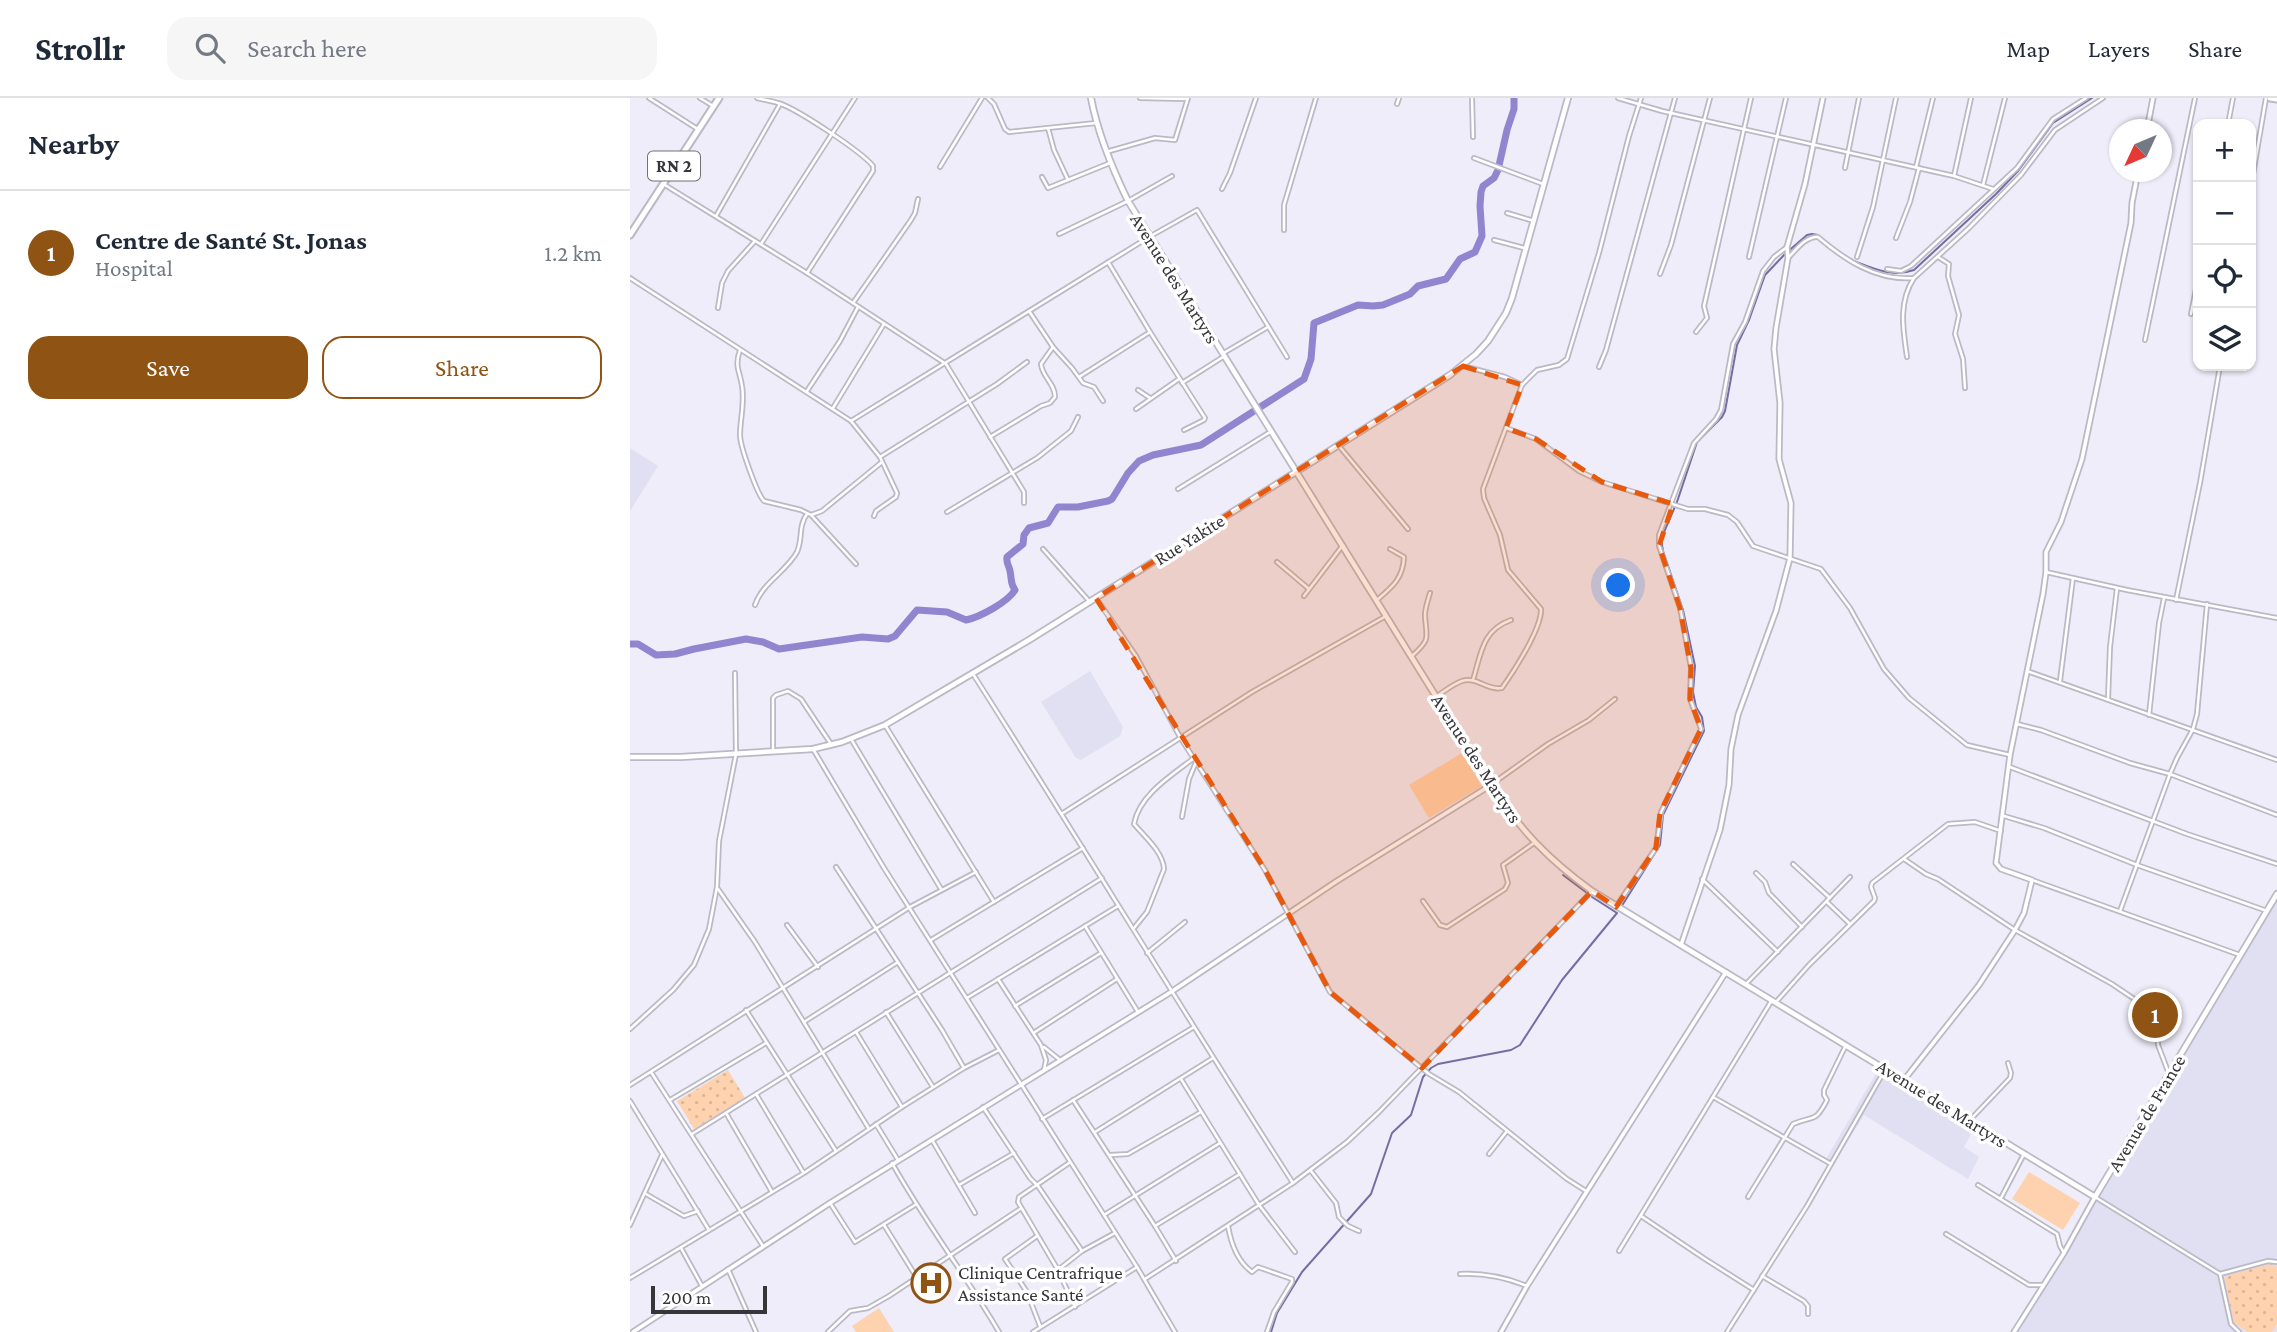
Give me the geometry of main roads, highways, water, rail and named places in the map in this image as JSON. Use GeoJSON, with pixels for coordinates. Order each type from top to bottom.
{"type":"FeatureCollection","features":[{"type":"Feature","properties":{"kind":"main road","name":"RN 2"},"geometry":{"type":"LineString","coordinates":[[630,235],[719,98]]}},
{"type":"Feature","properties":{"kind":"main road","name":"Avenue des Martyrs"},"geometry":{"type":"LineString","coordinates":[[1091,98],[1105,152],[1128,201],[1149,237],[1257,405],[1491,785],[1534,843],[1558,866],[1592,891],[2095,1197]]}},
{"type":"Feature","properties":{"kind":"main road","name":"Rue Yakite"},"geometry":{"type":"LineString","coordinates":[[630,757],[813,749],[851,739],[885,725],[1090,602],[1463,366],[1488,341],[1512,298],[1568,98]]}},
{"type":"Feature","properties":{"kind":"main road"},"geometry":{"type":"LineString","coordinates":[[2268,98],[2277,99]]}},
{"type":"Feature","properties":{"kind":"main road","name":"Avenue de France"},"geometry":{"type":"LineString","coordinates":[[2095,1197],[2277,894]]}},
{"type":"Feature","properties":{"kind":"waterway"},"geometry":{"type":"LineString","coordinates":[[630,644],[638,644],[656,655],[675,654],[746,639],[779,649],[862,637],[888,639],[895,636],[917,610],[947,612],[966,620],[993,608],[1015,590],[1007,557],[1023,544],[1024,535],[1029,528],[1048,523],[1058,507],[1078,507],[1112,499],[1139,461],[1153,455],[1201,445],[1304,379],[1311,359],[1314,323],[1358,305],[1383,305],[1410,294],[1418,286],[1446,279],[1460,259],[1475,252],[1482,236],[1481,192],[1498,170],[1514,109],[1514,98]]}},
{"type":"Feature","properties":{"kind":"waterway"},"geometry":{"type":"LineString","coordinates":[[1851,260],[1889,272],[1914,270],[2018,171],[2053,123],[2092,98]]}},
{"type":"Feature","properties":{"kind":"waterway"},"geometry":{"type":"LineString","coordinates":[[1623,904],[1660,845],[1663,815],[1704,731],[1693,692],[1695,666],[1683,610],[1661,539],[1677,502],[1697,442],[1725,411],[1737,345],[1765,275],[1807,235],[1818,235]]}},
{"type":"Feature","properties":{"kind":"waterway"},"geometry":{"type":"LineString","coordinates":[[1563,875],[1587,893]]}},
{"type":"Feature","properties":{"kind":"waterway"},"geometry":{"type":"LineString","coordinates":[[1271,1332],[1277,1313],[1302,1272],[1371,1194],[1392,1133],[1411,1115],[1423,1077],[1438,1064],[1511,1050],[1520,1045],[1562,980],[1617,913],[1592,897]]}},
{"type":"Feature","properties":{"kind":"place","name":"Centre de Santé St. Jonas"},"geometry":{"type":"Point","coordinates":[2155,1015]}},
{"type":"Feature","properties":{"kind":"place","name":"Clinique Centrafrique Assistance Santé"},"geometry":{"type":"Point","coordinates":[931,1283]}}]}
